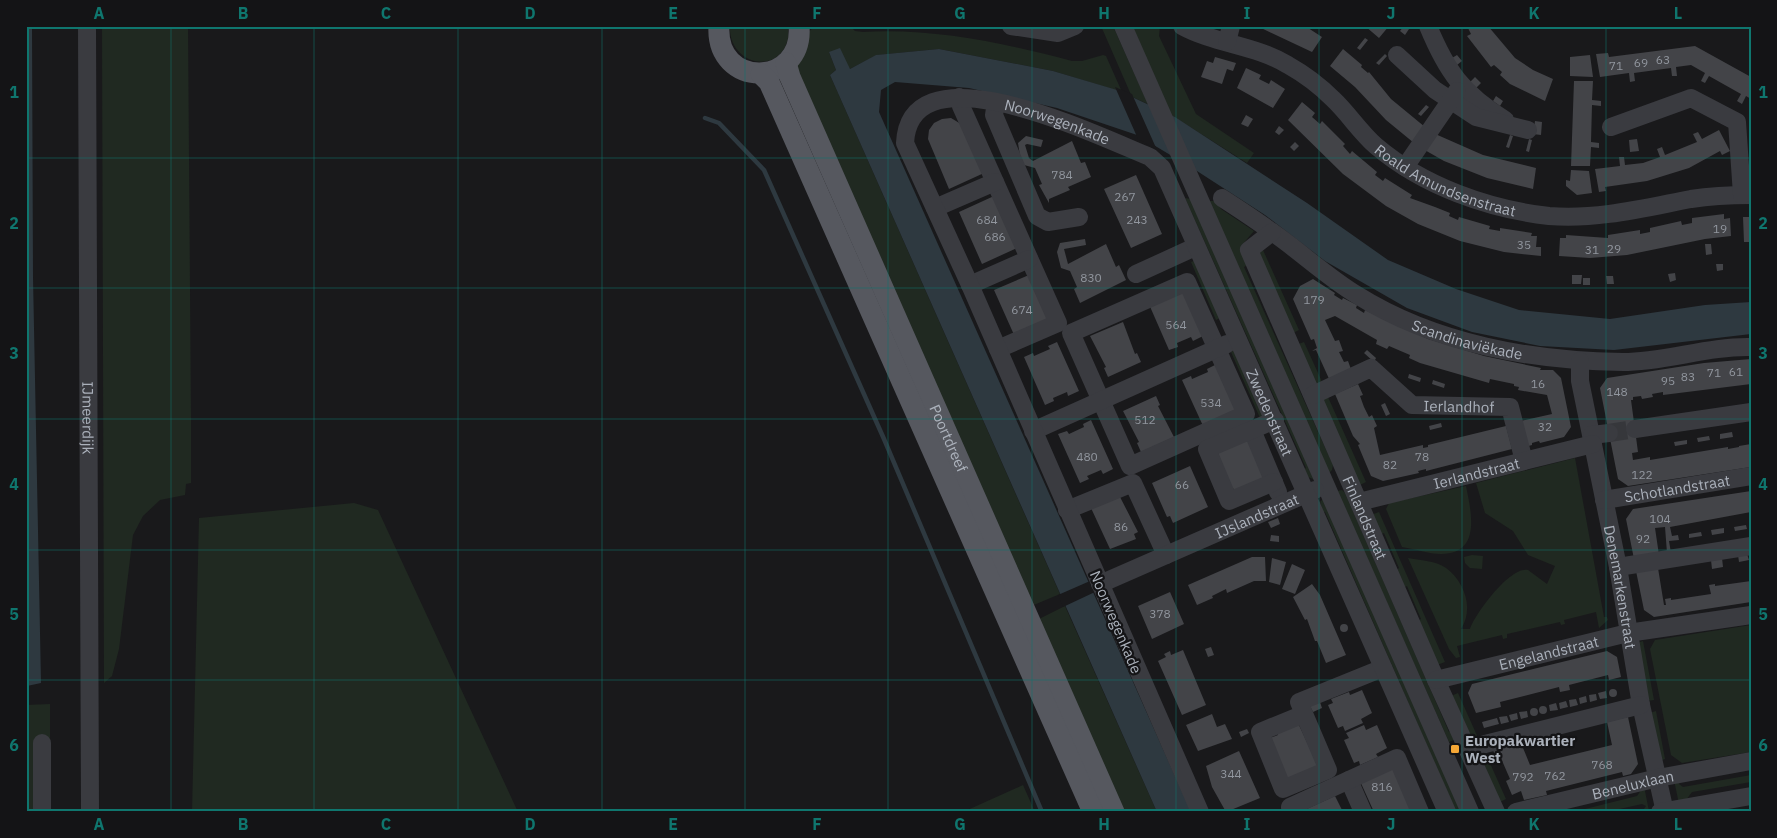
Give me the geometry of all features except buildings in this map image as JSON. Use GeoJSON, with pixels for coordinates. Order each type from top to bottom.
{"type":"FeatureCollection","features":[{"type":"Feature","properties":{"kind":"main road"},"geometry":{"type":"LineString","coordinates":[[718,26],[720,46],[729,61],[744,71],[761,74],[770,72],[786,63],[798,42],[799,26]]}},
{"type":"Feature","properties":{"kind":"main road","name":"Poortdreef"},"geometry":{"type":"LineString","coordinates":[[786,63],[790,77],[1021,627],[1093,812]]}},
{"type":"Feature","properties":{"kind":"main road","name":"Poortdreef"},"geometry":{"type":"LineString","coordinates":[[761,74],[769,82],[1011,603]]}},
{"type":"Feature","properties":{"kind":"main road","name":"Poortdreef"},"geometry":{"type":"LineString","coordinates":[[1021,627],[1114,812]]}},
{"type":"Feature","properties":{"kind":"street","name":"IJmeerdijk"},"geometry":{"type":"LineString","coordinates":[[87,26],[90,812]]}},
{"type":"Feature","properties":{"kind":"street"},"geometry":{"type":"LineString","coordinates":[[1011,26],[1058,33],[1075,26]]}},
{"type":"Feature","properties":{"kind":"street"},"geometry":{"type":"LineString","coordinates":[[1123,26],[1470,812]]}},
{"type":"Feature","properties":{"kind":"street","name":"Roald Amundsenstraat"},"geometry":{"type":"LineString","coordinates":[[1182,26],[1194,33],[1229,34],[1260,52],[1287,64],[1307,77],[1333,99],[1376,146],[1405,167],[1448,190],[1496,207],[1550,216],[1579,216],[1652,209],[1692,199],[1746,195]]}},
{"type":"Feature","properties":{"kind":"street"},"geometry":{"type":"LineString","coordinates":[[1398,55],[1435,90],[1476,118],[1528,130],[1509,122],[1481,105],[1460,86],[1438,51],[1428,26]]}},
{"type":"Feature","properties":{"kind":"street"},"geometry":{"type":"LineString","coordinates":[[1405,167],[1460,86]]}},
{"type":"Feature","properties":{"kind":"street"},"geometry":{"type":"LineString","coordinates":[[959,97],[1058,323],[998,350]]}},
{"type":"Feature","properties":{"kind":"street","name":"Noorwegenkade"},"geometry":{"type":"LineString","coordinates":[[1155,159],[1045,116],[996,102],[959,97],[928,102],[910,118],[905,130],[905,143],[970,285],[1200,812]]}},
{"type":"Feature","properties":{"kind":"street"},"geometry":{"type":"LineString","coordinates":[[1612,127],[1691,98],[1737,122],[1746,195]]}},
{"type":"Feature","properties":{"kind":"street"},"geometry":{"type":"LineString","coordinates":[[996,102],[994,115],[1036,216],[1048,222],[1079,217]]}},
{"type":"Feature","properties":{"kind":"street","name":"Zwedenstraat"},"geometry":{"type":"LineString","coordinates":[[1155,159],[1162,168],[1237,340],[1275,420],[1447,812]]}},
{"type":"Feature","properties":{"kind":"street"},"geometry":{"type":"LineString","coordinates":[[934,208],[995,182]]}},
{"type":"Feature","properties":{"kind":"street","name":"Scandinaviëkade"},"geometry":{"type":"LineString","coordinates":[[1222,198],[1272,232],[1345,288],[1403,319],[1492,348],[1580,361],[1626,362],[1751,347]]}},
{"type":"Feature","properties":{"kind":"street","name":"Finlandstraat"},"geometry":{"type":"LineString","coordinates":[[1272,232],[1249,250],[1436,680],[1496,812]]}},
{"type":"Feature","properties":{"kind":"street"},"geometry":{"type":"LineString","coordinates":[[1136,274],[1195,246]]}},
{"type":"Feature","properties":{"kind":"street"},"geometry":{"type":"LineString","coordinates":[[970,285],[1029,260]]}},
{"type":"Feature","properties":{"kind":"street"},"geometry":{"type":"LineString","coordinates":[[1187,282],[1217,349],[1246,414],[1130,466],[1071,333],[1187,282]]}},
{"type":"Feature","properties":{"kind":"street"},"geometry":{"type":"LineString","coordinates":[[1033,431],[1237,340]]}},
{"type":"Feature","properties":{"kind":"street","name":"Denemarkenstraat"},"geometry":{"type":"LineString","coordinates":[[1580,361],[1580,381],[1598,437],[1604,500],[1618,567],[1641,705],[1658,778],[1663,811]]}},
{"type":"Feature","properties":{"kind":"street","name":"Ierlandhof"},"geometry":{"type":"LineString","coordinates":[[1313,395],[1371,368],[1412,405],[1510,407],[1524,461]]}},
{"type":"Feature","properties":{"kind":"street"},"geometry":{"type":"LineString","coordinates":[[1635,429],[1751,412]]}},
{"type":"Feature","properties":{"kind":"street","name":"IJslandstraat"},"geometry":{"type":"LineString","coordinates":[[1274,482],[1229,501],[1207,448],[1275,420]]}},
{"type":"Feature","properties":{"kind":"street"},"geometry":{"type":"LineString","coordinates":[[1252,430],[1284,504]]}},
{"type":"Feature","properties":{"kind":"street","name":"Ierlandstraat"},"geometry":{"type":"LineString","coordinates":[[1359,502],[1524,461],[1598,437]]}},
{"type":"Feature","properties":{"kind":"street","name":"IJslandstraat"},"geometry":{"type":"LineString","coordinates":[[1100,584],[1348,476]]}},
{"type":"Feature","properties":{"kind":"street","name":"Schotlandstraat"},"geometry":{"type":"LineString","coordinates":[[1604,500],[1751,476]]}},
{"type":"Feature","properties":{"kind":"street"},"geometry":{"type":"LineString","coordinates":[[1067,510],[1133,483],[1166,555]]}},
{"type":"Feature","properties":{"kind":"street"},"geometry":{"type":"LineString","coordinates":[[1618,567],[1751,546]]}},
{"type":"Feature","properties":{"kind":"street","name":"Engelandstraat"},"geometry":{"type":"LineString","coordinates":[[1436,680],[1628,633],[1751,615]]}},
{"type":"Feature","properties":{"kind":"street"},"geometry":{"type":"LineString","coordinates":[[1304,714],[1299,702],[1384,668]]}},
{"type":"Feature","properties":{"kind":"street"},"geometry":{"type":"LineString","coordinates":[[1469,750],[1485,744],[1641,705]]}},
{"type":"Feature","properties":{"kind":"street"},"geometry":{"type":"LineString","coordinates":[[42,743],[42,812]]}},
{"type":"Feature","properties":{"kind":"street"},"geometry":{"type":"LineString","coordinates":[[1292,812],[1290,807],[1397,758],[1420,812]]}},
{"type":"Feature","properties":{"kind":"street","name":"Beneluxlaan"},"geometry":{"type":"LineString","coordinates":[[1516,812],[1658,778],[1751,761]]}},
{"type":"Feature","properties":{"kind":"street"},"geometry":{"type":"LineString","coordinates":[[1349,780],[1363,812]]}},
{"type":"Feature","properties":{"kind":"street"},"geometry":{"type":"LineString","coordinates":[[1663,811],[1751,796]]}},
{"type":"Feature","properties":{"kind":"shaded area"},"geometry":{"type":"Polygon","coordinates":[[[26,26],[32,26],[33,277],[41,683],[27,686],[26,26]]]}},
{"type":"Feature","properties":{"kind":"shaded area"},"geometry":{"type":"Polygon","coordinates":[[[102,26],[188,26],[191,419],[191,483],[186,484],[185,495],[160,500],[143,516],[133,535],[119,649],[112,676],[104,683],[102,26]]]}},
{"type":"Feature","properties":{"kind":"shaded area"},"geometry":{"type":"Polygon","coordinates":[[[730,26],[788,26],[788,40],[781,53],[773,59],[764,62],[754,61],[744,56],[737,49],[731,39],[730,26]]]}},
{"type":"Feature","properties":{"kind":"shaded area"},"geometry":{"type":"Polygon","coordinates":[[[815,26],[850,26],[855,31],[863,32],[916,32],[969,38],[1021,48],[1072,61],[1082,61],[1103,55],[1106,56],[1122,92],[1053,71],[939,49],[877,55],[850,69],[829,52],[836,70],[830,75],[1060,594],[1029,607],[797,82],[799,52],[805,38],[815,26]]]}},
{"type":"Feature","properties":{"kind":"shaded area"},"geometry":{"type":"Polygon","coordinates":[[[1101,26],[1113,26],[1148,104],[1132,97],[1101,26]]]}},
{"type":"Feature","properties":{"kind":"shaded area"},"geometry":{"type":"Polygon","coordinates":[[[1132,26],[1160,26],[1159,36],[1196,114],[1254,153],[1247,163],[1171,115],[1132,26]]]}},
{"type":"Feature","properties":{"kind":"shaded area"},"geometry":{"type":"Polygon","coordinates":[[[840,48],[850,69],[876,55],[939,49],[1053,71],[1117,90],[1175,117],[1307,203],[1388,260],[1456,289],[1519,310],[1610,319],[1705,305],[1751,302],[1751,334],[1614,350],[1540,346],[1472,332],[1407,308],[1325,261],[1265,215],[1137,135],[1057,108],[969,88],[895,82],[881,90],[879,112],[1191,812],[1157,812],[830,75],[836,70],[829,52],[840,48]]]}},
{"type":"Feature","properties":{"kind":"shaded area"},"geometry":{"type":"Polygon","coordinates":[[[1185,198],[1191,199],[1315,478],[1313,479],[1308,477],[1304,469],[1306,468],[1185,198]]]}},
{"type":"Feature","properties":{"kind":"shaded area"},"geometry":{"type":"Polygon","coordinates":[[[1209,201],[1216,201],[1221,209],[1254,231],[1241,246],[1249,264],[1244,267],[1333,465],[1329,473],[1209,201]]]}},
{"type":"Feature","properties":{"kind":"shaded area"},"geometry":{"type":"Polygon","coordinates":[[[1263,250],[1299,330],[1291,334],[1255,254],[1263,250]]]}},
{"type":"Feature","properties":{"kind":"shaded area"},"geometry":{"type":"Polygon","coordinates":[[[1197,260],[1222,317],[1216,320],[1191,262],[1197,260]]]}},
{"type":"Feature","properties":{"kind":"shaded area"},"geometry":{"type":"Polygon","coordinates":[[[1304,342],[1323,384],[1315,388],[1296,345],[1304,342]]]}},
{"type":"Feature","properties":{"kind":"shaded area"},"geometry":{"type":"Polygon","coordinates":[[[1236,349],[1266,416],[1260,418],[1231,352],[1236,349]]]}},
{"type":"Feature","properties":{"kind":"shaded area"},"geometry":{"type":"Polygon","coordinates":[[[1328,397],[1366,482],[1358,486],[1320,400],[1328,397]]]}},
{"type":"Feature","properties":{"kind":"shaded area"},"geometry":{"type":"Polygon","coordinates":[[[1575,458],[1604,617],[1607,617],[1608,620],[1599,628],[1596,612],[1564,620],[1565,624],[1561,625],[1560,622],[1507,634],[1507,638],[1503,639],[1502,635],[1457,646],[1460,657],[1456,658],[1449,649],[1408,558],[1438,564],[1453,574],[1466,596],[1467,613],[1461,629],[1470,629],[1494,592],[1512,575],[1528,570],[1547,584],[1555,566],[1528,555],[1513,531],[1485,513],[1476,483],[1575,458]]]}},
{"type":"Feature","properties":{"kind":"shaded area"},"geometry":{"type":"Polygon","coordinates":[[[1466,486],[1470,507],[1471,529],[1463,547],[1454,552],[1441,554],[1402,547],[1386,509],[1389,503],[1466,486]]]}},
{"type":"Feature","properties":{"kind":"shaded area"},"geometry":{"type":"Polygon","coordinates":[[[1342,490],[1345,493],[1449,732],[1455,729],[1456,739],[1449,742],[1337,491],[1342,490]]]}},
{"type":"Feature","properties":{"kind":"shaded area"},"geometry":{"type":"Polygon","coordinates":[[[1324,498],[1462,812],[1456,812],[1325,512],[1323,512],[1320,502],[1324,498]]]}},
{"type":"Feature","properties":{"kind":"shaded area"},"geometry":{"type":"Polygon","coordinates":[[[354,503],[378,510],[518,812],[192,812],[199,518],[354,503]]]}},
{"type":"Feature","properties":{"kind":"shaded area"},"geometry":{"type":"Polygon","coordinates":[[[1379,512],[1445,662],[1437,665],[1418,621],[1421,619],[1407,586],[1403,588],[1395,571],[1399,568],[1384,533],[1380,535],[1371,515],[1379,512]]]}},
{"type":"Feature","properties":{"kind":"shaded area"},"geometry":{"type":"Polygon","coordinates":[[[1472,555],[1483,556],[1482,569],[1470,568],[1465,563],[1464,557],[1472,555]]]}},
{"type":"Feature","properties":{"kind":"shaded area"},"geometry":{"type":"Polygon","coordinates":[[[1065,606],[1157,812],[1120,812],[1035,621],[1065,606]]]}},
{"type":"Feature","properties":{"kind":"shaded area"},"geometry":{"type":"Polygon","coordinates":[[[1751,625],[1751,752],[1682,763],[1671,755],[1650,649],[1655,640],[1751,625]]]}},
{"type":"Feature","properties":{"kind":"shaded area"},"geometry":{"type":"Polygon","coordinates":[[[1643,641],[1654,700],[1647,701],[1636,643],[1643,641]]]}},
{"type":"Feature","properties":{"kind":"shaded area"},"geometry":{"type":"Polygon","coordinates":[[[1458,693],[1479,740],[1472,743],[1451,696],[1458,693]]]}},
{"type":"Feature","properties":{"kind":"shaded area"},"geometry":{"type":"Polygon","coordinates":[[[50,704],[50,812],[26,812],[26,705],[50,704]]]}},
{"type":"Feature","properties":{"kind":"shaded area"},"geometry":{"type":"Polygon","coordinates":[[[1656,711],[1665,759],[1659,761],[1649,713],[1656,711]]]}},
{"type":"Feature","properties":{"kind":"shaded area"},"geometry":{"type":"Polygon","coordinates":[[[1485,752],[1506,799],[1498,803],[1477,756],[1485,752]]]}},
{"type":"Feature","properties":{"kind":"shaded area"},"geometry":{"type":"Polygon","coordinates":[[[1751,775],[1751,782],[1692,792],[1683,804],[1679,804],[1674,780],[1683,778],[1679,784],[1683,787],[1751,775]]]}},
{"type":"Feature","properties":{"kind":"shaded area"},"geometry":{"type":"Polygon","coordinates":[[[1023,785],[1035,812],[963,812],[1023,785]]]}},
{"type":"Feature","properties":{"kind":"shaded area"},"geometry":{"type":"Polygon","coordinates":[[[1644,786],[1649,811],[1642,812],[1646,806],[1642,804],[1606,812],[1573,812],[1637,796],[1644,786]]]}},
{"type":"Feature","properties":{"kind":"pier"},"geometry":{"type":"Polygon","coordinates":[[[1115,87],[1132,94],[1157,150],[1138,139],[1115,87]]]}},
{"type":"Feature","properties":{"kind":"pier"},"geometry":{"type":"Polygon","coordinates":[[[1090,581],[1095,592],[1063,607],[1058,595],[1090,581]]]}},
{"type":"Feature","properties":{"kind":"waterway"},"geometry":{"type":"LineString","coordinates":[[705,118],[719,123],[764,170],[884,439],[1042,812]]}},
{"type":"Feature","properties":{"kind":"tunnel"},"geometry":{"type":"LineString","coordinates":[[1609,433],[1635,429]]}},
{"type":"Feature","properties":{"kind":"place","name":"Europakwartier West"},"geometry":{"type":"Point","coordinates":[1455,749]}}]}
